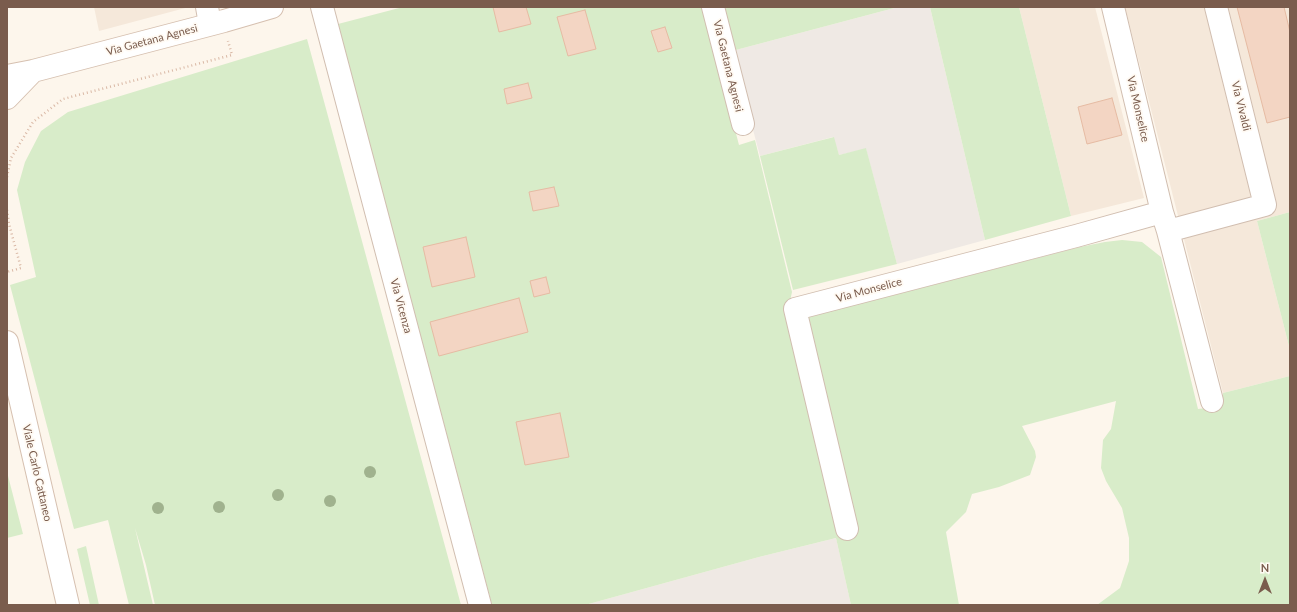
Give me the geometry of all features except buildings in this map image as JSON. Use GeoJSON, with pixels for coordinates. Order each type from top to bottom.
{"type":"FeatureCollection","features":[{"type":"Feature","properties":{"kind":"street","name":"Via Gaetana Agnesi"},"geometry":{"type":"LineString","coordinates":[[7,76],[33,72],[213,18],[272,7]]}},
{"type":"Feature","properties":{"kind":"street","name":"Via Vicenza"},"geometry":{"type":"LineString","coordinates":[[322,7],[480,605]]}},
{"type":"Feature","properties":{"kind":"street","name":"Via Gaetana Agnesi"},"geometry":{"type":"LineString","coordinates":[[714,7],[743,124]]}},
{"type":"Feature","properties":{"kind":"street","name":"Via Monselice"},"geometry":{"type":"LineString","coordinates":[[1114,7],[1165,222],[1212,401]]}},
{"type":"Feature","properties":{"kind":"street","name":"Via Vivaldi"},"geometry":{"type":"LineString","coordinates":[[1216,7],[1265,205]]}},
{"type":"Feature","properties":{"kind":"street","name":"Via Gaetana Agnesi"},"geometry":{"type":"LineString","coordinates":[[7,98],[33,72]]}},
{"type":"Feature","properties":{"kind":"street","name":"Via Monselice"},"geometry":{"type":"LineString","coordinates":[[847,529],[795,309],[1076,236],[1265,205]]}},
{"type":"Feature","properties":{"kind":"street","name":"Viale Carlo Cattaneo"},"geometry":{"type":"LineString","coordinates":[[7,342],[68,605]]}},
{"type":"Feature","properties":{"kind":"path"},"geometry":{"type":"LineString","coordinates":[[7,177],[11,158],[33,122],[63,99],[232,55],[213,18]]}},
{"type":"Feature","properties":{"kind":"path"},"geometry":{"type":"LineString","coordinates":[[7,210],[9,224],[21,268],[7,272]]}},
{"type":"Feature","properties":{"kind":"shaded area"},"geometry":{"type":"Polygon","coordinates":[[[94,7],[189,7],[99,31],[94,7]]]}},
{"type":"Feature","properties":{"kind":"shaded area"},"geometry":{"type":"Polygon","coordinates":[[[898,7],[930,7],[985,240],[897,264],[866,149],[839,155],[833,137],[760,156],[732,51],[898,7]]]}},
{"type":"Feature","properties":{"kind":"shaded area"},"geometry":{"type":"Polygon","coordinates":[[[1019,7],[1095,7],[1144,198],[1071,216],[1019,7]]]}},
{"type":"Feature","properties":{"kind":"shaded area"},"geometry":{"type":"Polygon","coordinates":[[[1125,7],[1290,7],[1290,212],[1257,221],[1290,350],[1290,376],[1223,393],[1125,7]]]}},
{"type":"Feature","properties":{"kind":"shaded area"},"geometry":{"type":"Polygon","coordinates":[[[836,538],[851,605],[585,605],[759,557],[836,538]]]}},
{"type":"Feature","properties":{"kind":"green space"},"geometry":{"type":"Polygon","coordinates":[[[403,7],[703,7],[739,145],[755,140],[792,292],[788,310],[808,317],[1080,247],[1122,240],[1142,242],[1161,257],[1198,409],[1215,407],[1222,401],[1223,393],[1290,376],[1290,605],[1097,605],[1120,588],[1129,561],[1129,538],[1122,508],[1106,481],[1101,468],[1103,440],[1111,429],[1116,401],[1022,426],[1035,451],[1036,457],[1030,475],[999,487],[972,494],[966,512],[946,532],[959,605],[851,605],[836,538],[759,557],[585,605],[492,605],[338,24],[403,7]]]}},
{"type":"Feature","properties":{"kind":"green space"},"geometry":{"type":"Polygon","coordinates":[[[722,7],[898,7],[732,51],[722,7]]]}},
{"type":"Feature","properties":{"kind":"green space"},"geometry":{"type":"Polygon","coordinates":[[[930,7],[1019,7],[1071,216],[985,240],[930,7]]]}},
{"type":"Feature","properties":{"kind":"green space"},"geometry":{"type":"Polygon","coordinates":[[[307,39],[461,605],[155,605],[146,565],[135,528],[153,605],[129,605],[108,520],[74,529],[10,285],[36,277],[17,190],[25,162],[41,131],[68,112],[307,39]]]}},
{"type":"Feature","properties":{"kind":"green space"},"geometry":{"type":"Polygon","coordinates":[[[834,137],[839,155],[866,148],[897,264],[793,290],[760,156],[834,137]]]}},
{"type":"Feature","properties":{"kind":"green space"},"geometry":{"type":"Polygon","coordinates":[[[1290,212],[1290,350],[1257,221],[1290,212]]]}},
{"type":"Feature","properties":{"kind":"green space"},"geometry":{"type":"Polygon","coordinates":[[[7,472],[23,534],[7,538],[7,472]]]}},
{"type":"Feature","properties":{"kind":"green space"},"geometry":{"type":"Polygon","coordinates":[[[86,546],[99,605],[90,605],[77,549],[86,546]]]}}]}
